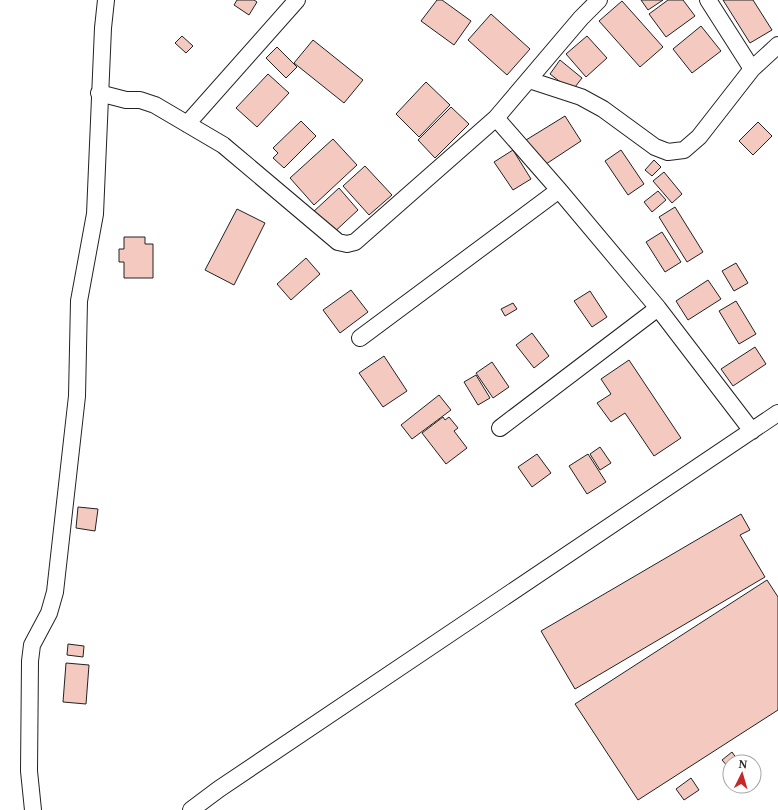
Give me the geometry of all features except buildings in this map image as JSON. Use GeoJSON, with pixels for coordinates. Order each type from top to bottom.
{"type":"FeatureCollection","features":[{"type":"Feature","properties":{"kind":"street"},"geometry":{"type":"LineString","coordinates":[[33,810],[29,771],[30,661],[32,644],[49,613],[55,592],[77,396],[79,301],[95,214],[99,93],[106,0]]}},
{"type":"Feature","properties":{"kind":"street"},"geometry":{"type":"LineString","coordinates":[[187,124],[296,0]]}},
{"type":"Feature","properties":{"kind":"street"},"geometry":{"type":"LineString","coordinates":[[99,93],[126,100],[140,100],[155,105],[223,145],[338,242],[347,244],[355,242],[496,118],[581,18],[599,0]]}},
{"type":"Feature","properties":{"kind":"street"},"geometry":{"type":"LineString","coordinates":[[708,0],[752,69]]}},
{"type":"Feature","properties":{"kind":"street"},"geometry":{"type":"LineString","coordinates":[[529,80],[581,97],[603,109],[655,147],[668,152],[684,150],[699,137],[752,69],[778,45]]}},
{"type":"Feature","properties":{"kind":"street"},"geometry":{"type":"LineString","coordinates":[[496,118],[559,190],[658,308],[752,431]]}},
{"type":"Feature","properties":{"kind":"street"},"geometry":{"type":"LineString","coordinates":[[360,338],[559,190]]}},
{"type":"Feature","properties":{"kind":"street"},"geometry":{"type":"LineString","coordinates":[[500,428],[658,308]]}},
{"type":"Feature","properties":{"kind":"street"},"geometry":{"type":"LineString","coordinates":[[191,810],[226,784],[778,413]]}}]}
